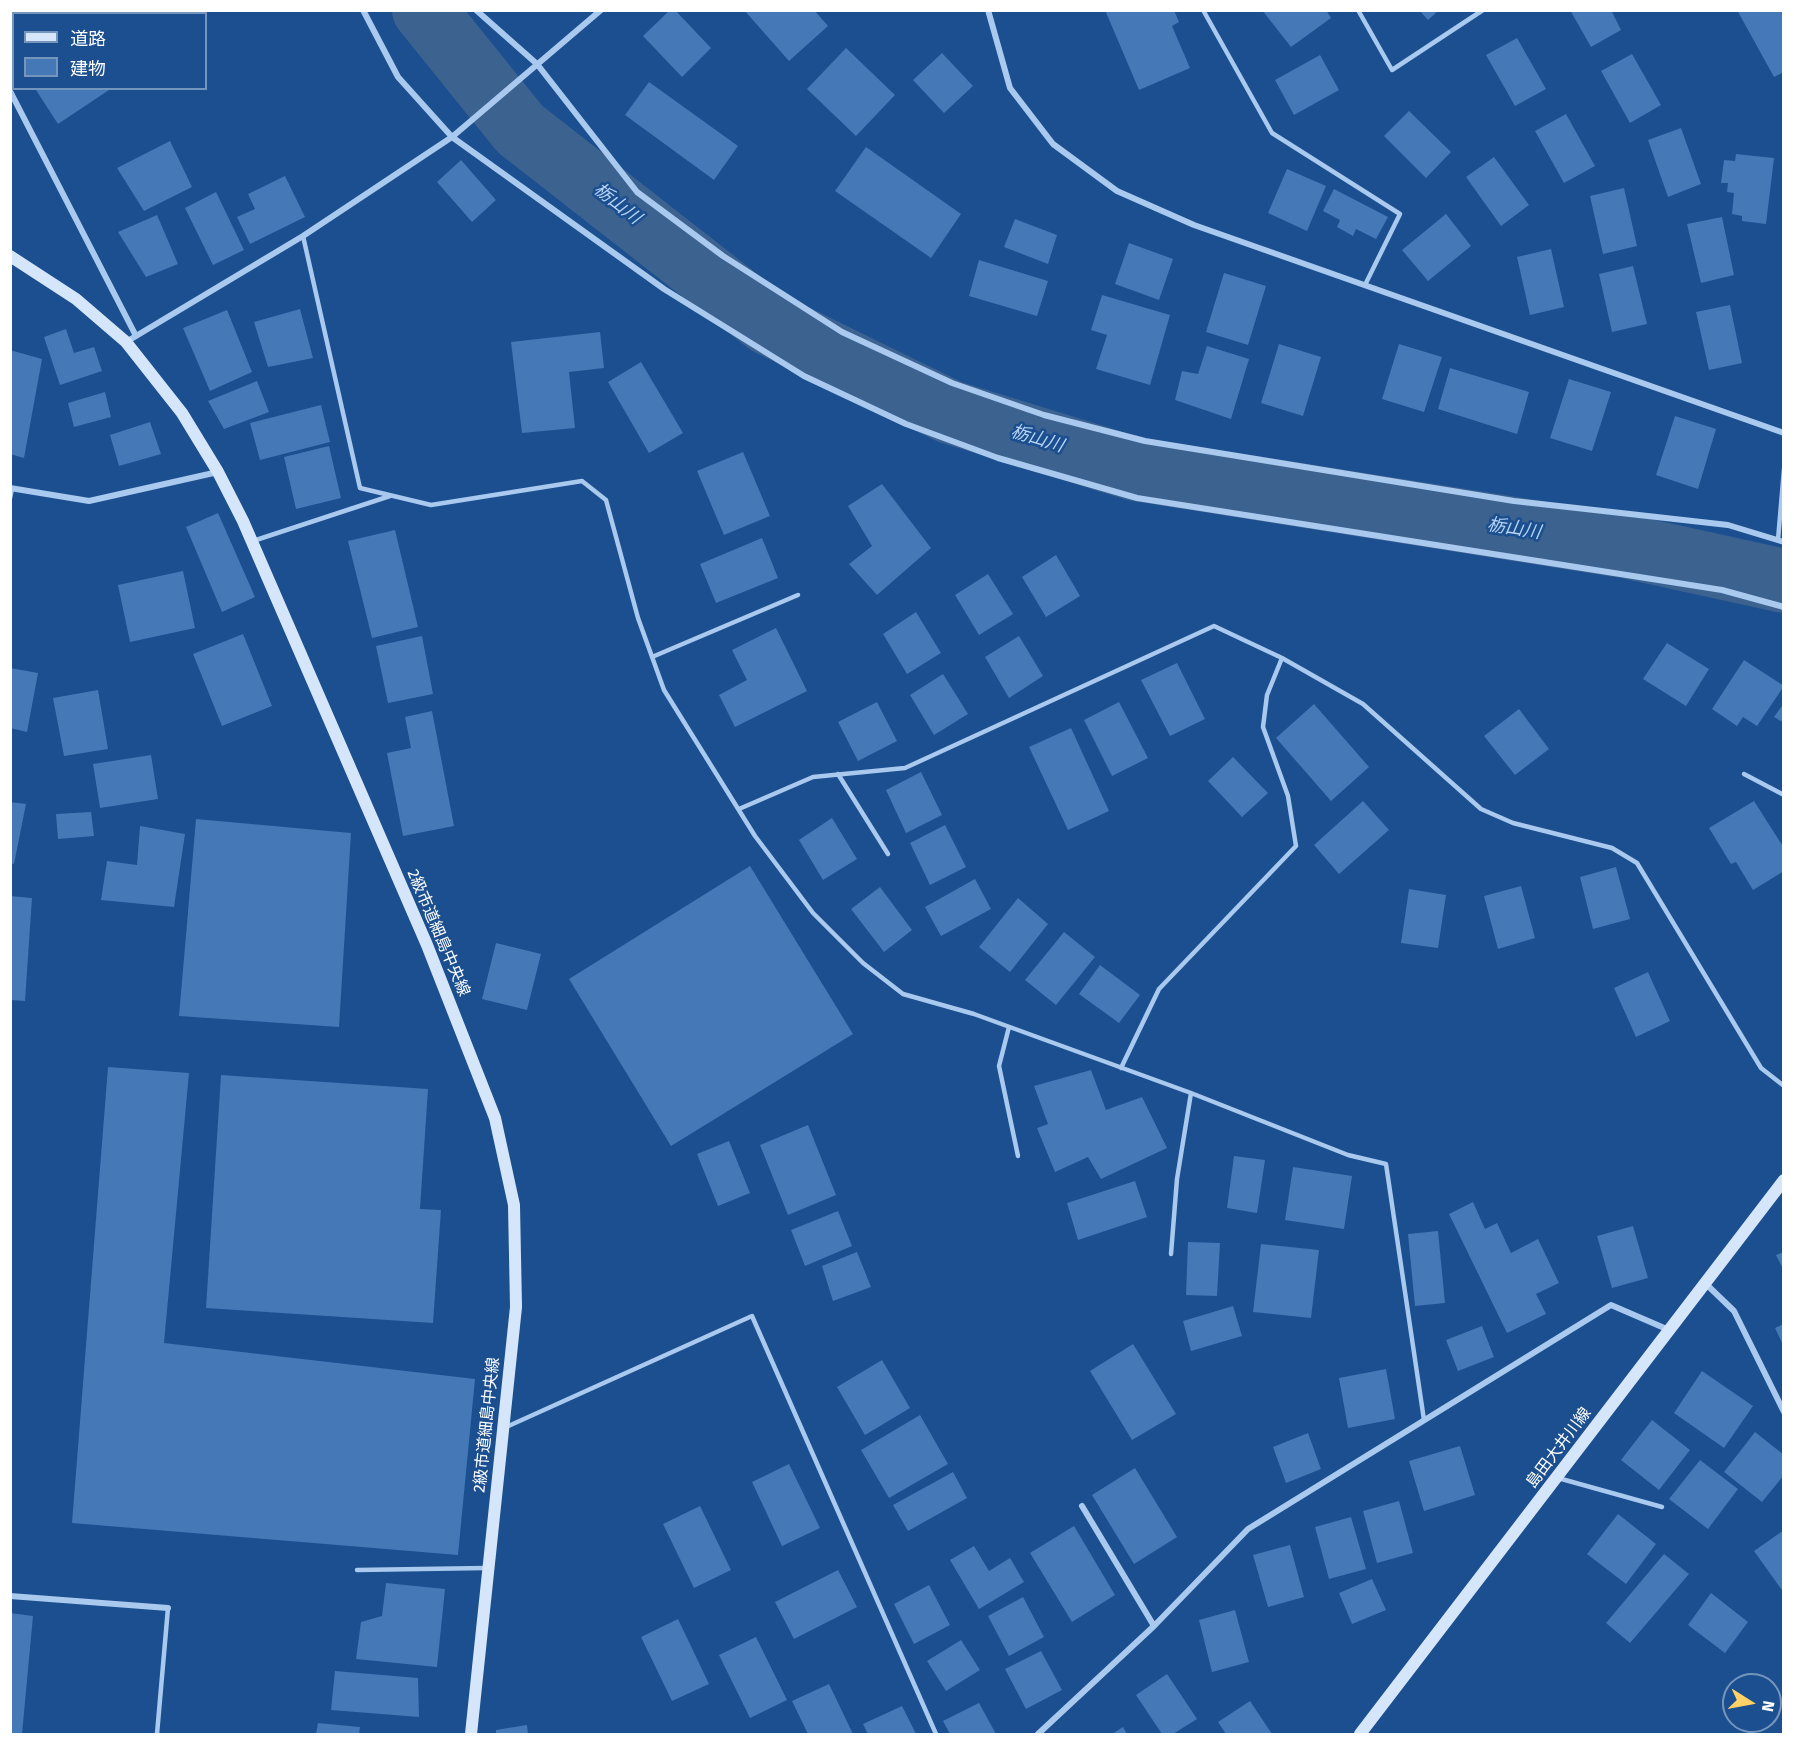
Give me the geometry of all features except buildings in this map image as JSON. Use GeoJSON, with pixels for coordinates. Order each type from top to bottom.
{"type":"FeatureCollection","features":[{"type":"Feature","properties":{"kind":"street"},"geometry":{"type":"LineString","coordinates":[[363,10],[398,77],[452,137],[664,289],[804,376],[906,424],[998,458],[1137,498],[1722,590],[1784,607]]}},
{"type":"Feature","properties":{"kind":"street"},"geometry":{"type":"LineString","coordinates":[[476,10],[537,64],[637,192],[723,256],[842,332],[952,383],[1044,415],[1144,441],[1514,501],[1728,525],[1781,541]]}},
{"type":"Feature","properties":{"kind":"street"},"geometry":{"type":"LineString","coordinates":[[10,91],[131,339],[303,236],[452,137],[601,10]]}},
{"type":"Feature","properties":{"kind":"street"},"geometry":{"type":"LineString","coordinates":[[988,10],[1010,88],[1053,144],[1117,191],[1194,225],[1784,433]]}},
{"type":"Feature","properties":{"kind":"street","name":"2級市道細島中央線"},"geometry":{"type":"LineString","coordinates":[[10,256],[76,299],[131,339],[182,413],[218,472],[252,541],[427,945],[495,1118],[514,1205],[516,1307],[471,1734]]}},
{"type":"Feature","properties":{"kind":"street"},"geometry":{"type":"LineString","coordinates":[[11,489],[89,501],[218,472]]}},
{"type":"Feature","properties":{"kind":"street","name":"島田大井川線"},"geometry":{"type":"LineString","coordinates":[[1360,1734],[1784,1180]]}},
{"type":"Feature","properties":{"kind":"street"},"geometry":{"type":"LineString","coordinates":[[1706,1283],[1734,1311],[1784,1412]]}},
{"type":"Feature","properties":{"kind":"street"},"geometry":{"type":"LineString","coordinates":[[1038,1734],[1154,1626],[1248,1530],[1611,1305],[1669,1330]]}},
{"type":"Feature","properties":{"kind":"street"},"geometry":{"type":"LineString","coordinates":[[1082,1506],[1154,1626]]}},
{"type":"Feature","properties":{"kind":"street"},"geometry":{"type":"LineString","coordinates":[[10,1596],[168,1608]]}},
{"type":"Feature","properties":{"kind":"lane"},"geometry":{"type":"LineString","coordinates":[[1203,10],[1272,133],[1400,214],[1365,285]]}},
{"type":"Feature","properties":{"kind":"lane"},"geometry":{"type":"LineString","coordinates":[[1358,10],[1392,70],[1483,10]]}},
{"type":"Feature","properties":{"kind":"lane"},"geometry":{"type":"LineString","coordinates":[[303,236],[360,488],[431,505],[582,481],[606,500],[638,618],[664,690],[739,809],[813,912],[863,963],[903,994],[1009,1027],[1191,1093],[1348,1155],[1386,1164],[1424,1420]]}},
{"type":"Feature","properties":{"kind":"lane"},"geometry":{"type":"LineString","coordinates":[[1781,541],[1784,469]]}},
{"type":"Feature","properties":{"kind":"lane"},"geometry":{"type":"LineString","coordinates":[[10,498],[11,489]]}},
{"type":"Feature","properties":{"kind":"lane"},"geometry":{"type":"LineString","coordinates":[[252,541],[393,496]]}},
{"type":"Feature","properties":{"kind":"lane"},"geometry":{"type":"LineString","coordinates":[[652,657],[798,595]]}},
{"type":"Feature","properties":{"kind":"lane"},"geometry":{"type":"LineString","coordinates":[[739,809],[813,777],[905,768],[1215,626],[1282,658],[1363,704],[1481,809],[1513,823],[1612,848],[1637,863],[1761,1068],[1784,1086]]}},
{"type":"Feature","properties":{"kind":"lane"},"geometry":{"type":"LineString","coordinates":[[1121,1068],[1159,989],[1296,846],[1288,796],[1263,727],[1267,695],[1282,658]]}},
{"type":"Feature","properties":{"kind":"lane"},"geometry":{"type":"LineString","coordinates":[[838,774],[888,854]]}},
{"type":"Feature","properties":{"kind":"lane"},"geometry":{"type":"LineString","coordinates":[[1744,774],[1784,795]]}},
{"type":"Feature","properties":{"kind":"lane"},"geometry":{"type":"LineString","coordinates":[[1009,1027],[999,1066],[1018,1156]]}},
{"type":"Feature","properties":{"kind":"lane"},"geometry":{"type":"LineString","coordinates":[[1171,1254],[1177,1179],[1191,1093]]}},
{"type":"Feature","properties":{"kind":"lane"},"geometry":{"type":"LineString","coordinates":[[503,1429],[752,1316],[936,1734]]}},
{"type":"Feature","properties":{"kind":"lane"},"geometry":{"type":"LineString","coordinates":[[1557,1477],[1662,1507]]}},
{"type":"Feature","properties":{"kind":"lane"},"geometry":{"type":"LineString","coordinates":[[357,1570],[488,1568]]}},
{"type":"Feature","properties":{"kind":"lane"},"geometry":{"type":"LineString","coordinates":[[157,1734],[168,1608]]}},
{"type":"Feature","properties":{"kind":"waterway","name":"栃山川"},"geometry":{"type":"LineString","coordinates":[[424,10],[520,129],[768,323],[950,412],[1135,469],[1629,547],[1784,581]]}}]}
